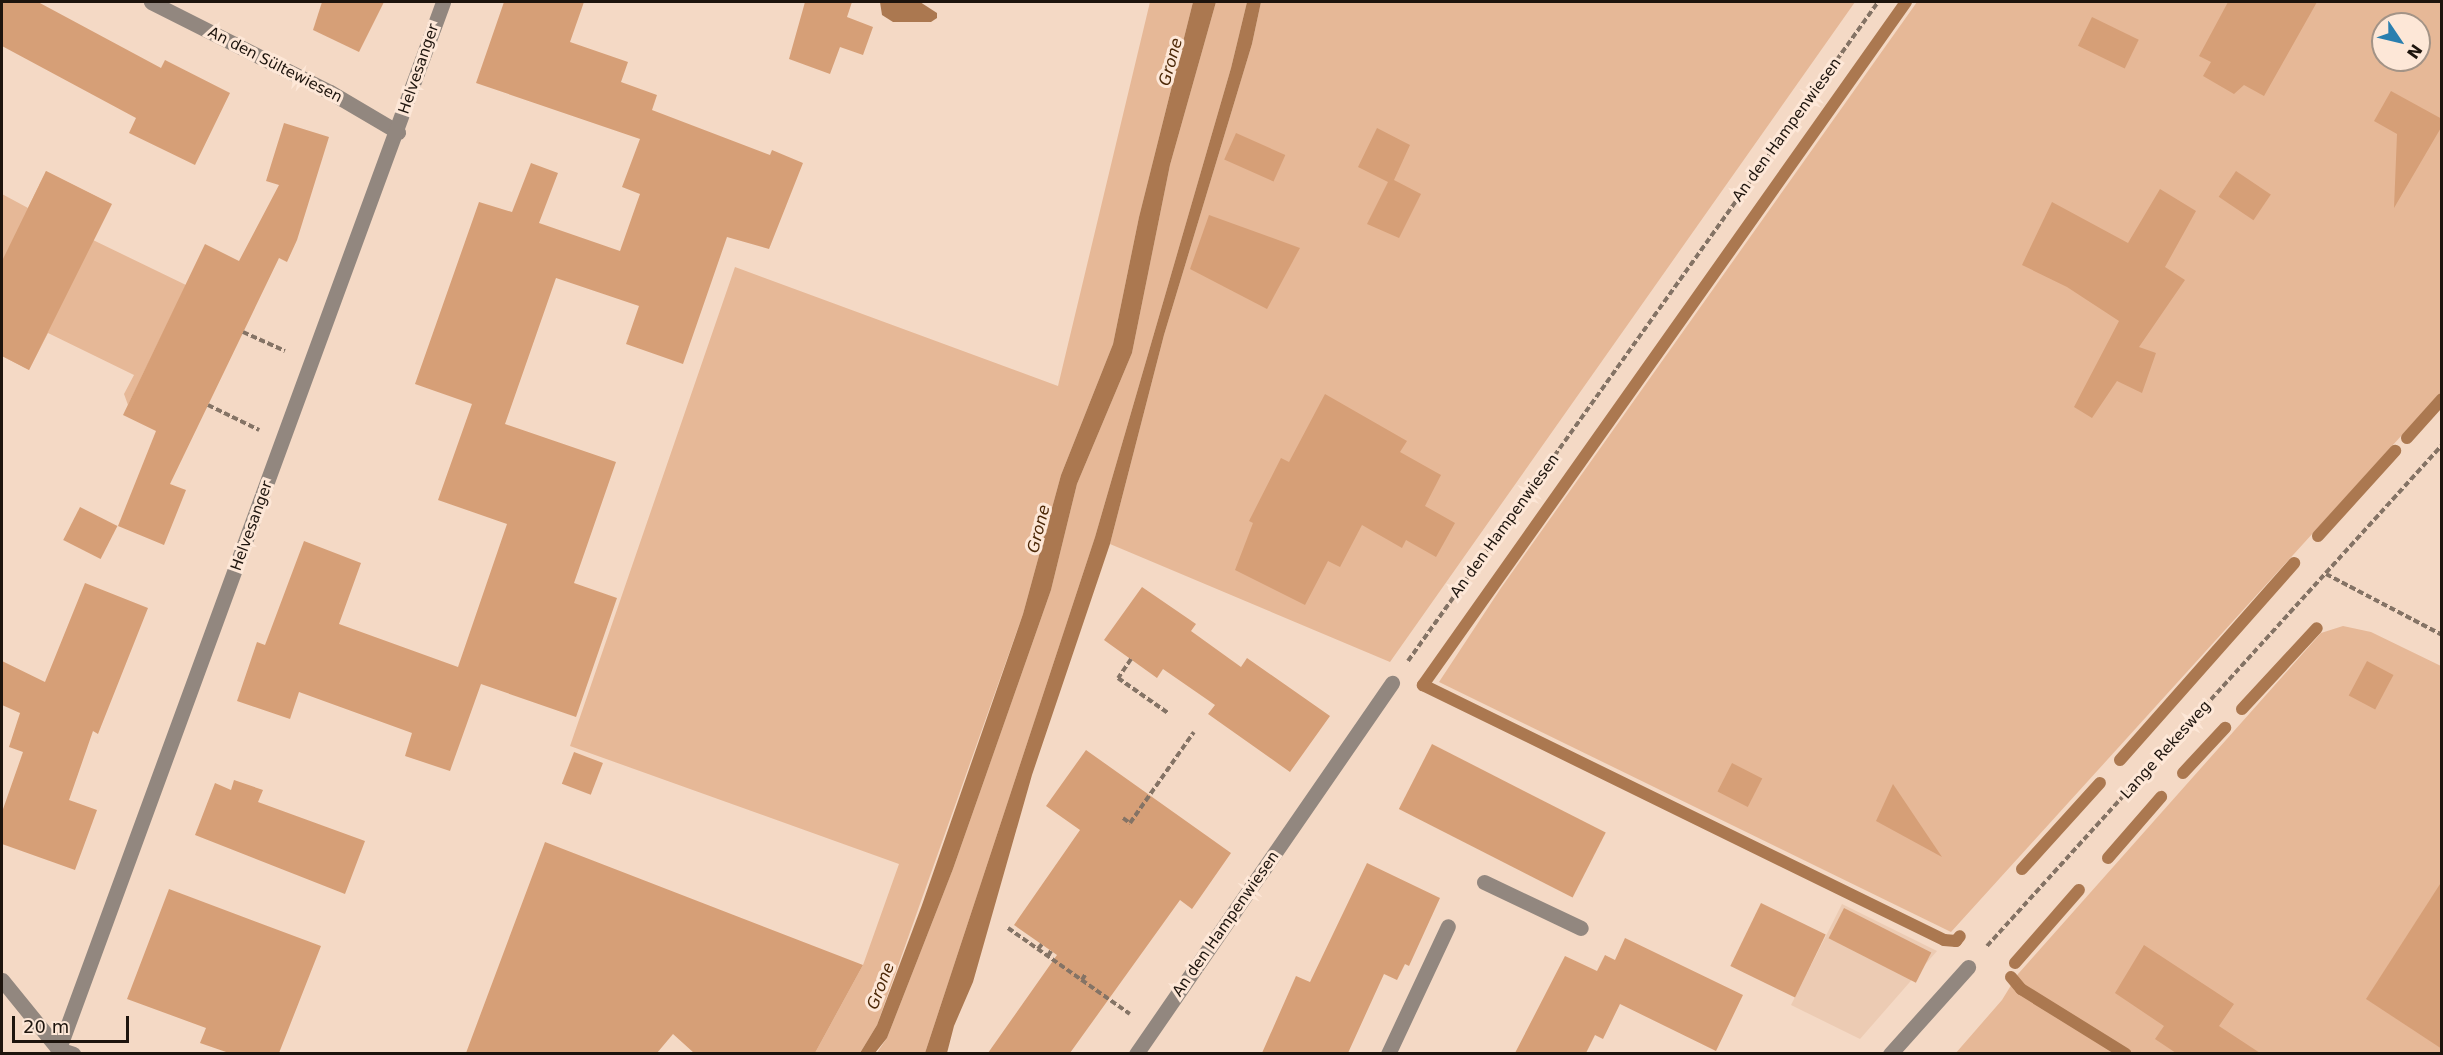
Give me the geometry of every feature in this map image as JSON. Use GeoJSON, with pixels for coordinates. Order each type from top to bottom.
{"type":"FeatureCollection","features":[{"type":"Feature","properties":{"kind":"street","name":"An den Sültewiesen"},"geometry":{"type":"LineString","coordinates":[[151,2],[320,86],[398,132]]}},
{"type":"Feature","properties":{"kind":"street","name":"Helvesanger"},"geometry":{"type":"LineString","coordinates":[[62,1052],[398,132],[443,2]]}},
{"type":"Feature","properties":{"kind":"street","name":"An den Hampenwiesen"},"geometry":{"type":"LineString","coordinates":[[1136,1053],[1392,683]]}},
{"type":"Feature","properties":{"kind":"street"},"geometry":{"type":"LineString","coordinates":[[1484,882],[1581,928]]}},
{"type":"Feature","properties":{"kind":"street"},"geometry":{"type":"LineString","coordinates":[[1389,1053],[1448,926]]}},
{"type":"Feature","properties":{"kind":"street"},"geometry":{"type":"LineString","coordinates":[[1890,1053],[1968,967]]}},
{"type":"Feature","properties":{"kind":"street"},"geometry":{"type":"LineString","coordinates":[[2,980],[62,1052]]}},
{"type":"Feature","properties":{"kind":"path","name":"An den Hampenwiesen"},"geometry":{"type":"LineString","coordinates":[[1392,683],[1878,2]]}},
{"type":"Feature","properties":{"kind":"path"},"geometry":{"type":"LineString","coordinates":[[243,332],[283,351],[318,347]]}},
{"type":"Feature","properties":{"kind":"path"},"geometry":{"type":"LineString","coordinates":[[208,405],[284,441]]}},
{"type":"Feature","properties":{"kind":"path","name":"Lange Rekesweg"},"geometry":{"type":"LineString","coordinates":[[1968,967],[2442,445]]}},
{"type":"Feature","properties":{"kind":"path"},"geometry":{"type":"LineString","coordinates":[[2326,574],[2442,634]]}},
{"type":"Feature","properties":{"kind":"path"},"geometry":{"type":"LineString","coordinates":[[1131,659],[1118,678],[1168,713]]}},
{"type":"Feature","properties":{"kind":"path"},"geometry":{"type":"LineString","coordinates":[[1123,818],[1130,823],[1194,732]]}},
{"type":"Feature","properties":{"kind":"path"},"geometry":{"type":"LineString","coordinates":[[1008,928],[1153,1030]]}},
{"type":"Feature","properties":{"kind":"path"},"geometry":{"type":"LineString","coordinates":[[1038,949],[1042,944]]}},
{"type":"Feature","properties":{"kind":"path"},"geometry":{"type":"LineString","coordinates":[[1047,956],[1051,951]]}},
{"type":"Feature","properties":{"kind":"path"},"geometry":{"type":"LineString","coordinates":[[1082,980],[1085,975]]}},
{"type":"Feature","properties":{"kind":"shaded area"},"geometry":{"type":"Polygon","coordinates":[[[880,2],[920,2],[937,13],[937,18],[931,22],[893,22],[882,15],[880,2]]]}},
{"type":"Feature","properties":{"kind":"shaded area"},"geometry":{"type":"Polygon","coordinates":[[[1150,2],[1193,2],[1139,217],[1113,344],[1061,475],[1023,614],[877,1025],[860,1053],[815,1053],[863,965],[899,864],[570,746],[735,267],[1058,386],[1150,2]]]}},
{"type":"Feature","properties":{"kind":"shaded area"},"geometry":{"type":"Polygon","coordinates":[[[1193,2],[1216,2],[1170,165],[1132,353],[1077,484],[1051,590],[953,869],[887,1038],[875,1053],[860,1053],[877,1025],[922,905],[1023,614],[1061,475],[1113,344],[1139,217],[1193,2]]]}},
{"type":"Feature","properties":{"kind":"shaded area"},"geometry":{"type":"Polygon","coordinates":[[[1216,2],[1247,2],[1231,68],[1095,537],[925,1053],[876,1054],[887,1038],[953,869],[1051,590],[1077,484],[1132,353],[1170,165],[1216,2]]]}},
{"type":"Feature","properties":{"kind":"shaded area"},"geometry":{"type":"Polygon","coordinates":[[[1247,2],[1261,2],[1252,44],[1164,335],[1110,544],[1032,775],[973,982],[954,1026],[947,1053],[925,1053],[1095,537],[1231,68],[1247,2]]]}},
{"type":"Feature","properties":{"kind":"shaded area"},"geometry":{"type":"Polygon","coordinates":[[[1261,2],[1855,2],[1390,662],[1110,544],[1164,335],[1252,44],[1261,2]]]}},
{"type":"Feature","properties":{"kind":"shaded area"},"geometry":{"type":"Polygon","coordinates":[[[1917,2],[2441,2],[2441,392],[1951,932],[1439,682],[1501,588],[1917,2]]]}},
{"type":"Feature","properties":{"kind":"shaded area"},"geometry":{"type":"Polygon","coordinates":[[[46,171],[111,204],[93,240],[186,285],[128,405],[124,394],[134,375],[48,333],[29,370],[2,356],[2,194],[28,208],[46,171]]]}},
{"type":"Feature","properties":{"kind":"shaded area"},"geometry":{"type":"Polygon","coordinates":[[[2343,626],[2371,632],[2441,666],[2441,1053],[1955,1054],[2002,1000],[2018,974],[2321,633],[2343,626]]]}},
{"type":"Feature","properties":{"kind":"shaded area"},"geometry":{"type":"Polygon","coordinates":[[[1842,904],[1937,951],[1860,1039],[1791,1005],[1842,904]]]}},
{"type":"Feature","properties":{"kind":"building"},"geometry":{"type":"Polygon","coordinates":[[[2,2],[38,2],[161,68],[165,60],[230,93],[195,165],[129,133],[136,118],[2,46],[2,2]]]}},
{"type":"Feature","properties":{"kind":"building"},"geometry":{"type":"Polygon","coordinates":[[[322,2],[384,2],[359,52],[313,30],[322,2]]]}},
{"type":"Feature","properties":{"kind":"building"},"geometry":{"type":"Polygon","coordinates":[[[504,2],[584,2],[570,42],[628,62],[621,82],[657,95],[652,110],[770,155],[772,150],[803,163],[769,249],[727,237],[683,364],[626,344],[639,306],[556,278],[505,424],[616,462],[574,583],[617,598],[576,717],[481,684],[450,771],[405,756],[412,733],[299,692],[290,719],[237,701],[257,642],[265,645],[304,541],[361,563],[339,624],[458,667],[507,524],[438,500],[472,404],[415,384],[479,202],[512,212],[531,163],[558,173],[539,223],[620,251],[640,194],[622,187],[640,139],[476,83],[504,2]]]}},
{"type":"Feature","properties":{"kind":"building"},"geometry":{"type":"Polygon","coordinates":[[[805,2],[852,2],[847,17],[873,27],[863,55],[840,47],[830,74],[789,59],[805,2]]]}},
{"type":"Feature","properties":{"kind":"building"},"geometry":{"type":"Polygon","coordinates":[[[2228,2],[2317,2],[2264,96],[2244,85],[2234,94],[2203,76],[2211,62],[2199,56],[2228,2]]]}},
{"type":"Feature","properties":{"kind":"building"},"geometry":{"type":"Polygon","coordinates":[[[2092,17],[2139,40],[2125,69],[2078,46],[2092,17]]]}},
{"type":"Feature","properties":{"kind":"building"},"geometry":{"type":"Polygon","coordinates":[[[2391,91],[2442,119],[2442,126],[2394,208],[2397,134],[2374,121],[2391,91]]]}},
{"type":"Feature","properties":{"kind":"building"},"geometry":{"type":"Polygon","coordinates":[[[284,123],[329,137],[297,240],[287,262],[279,258],[170,484],[186,490],[164,545],[118,526],[156,431],[123,415],[205,244],[239,261],[279,185],[266,181],[284,123]]]}},
{"type":"Feature","properties":{"kind":"building"},"geometry":{"type":"Polygon","coordinates":[[[1377,128],[1410,145],[1394,180],[1421,194],[1399,238],[1367,224],[1388,182],[1358,167],[1377,128]]]}},
{"type":"Feature","properties":{"kind":"building"},"geometry":{"type":"Polygon","coordinates":[[[1236,133],[1285,155],[1274,181],[1224,159],[1236,133]]]}},
{"type":"Feature","properties":{"kind":"building"},"geometry":{"type":"Polygon","coordinates":[[[46,171],[112,204],[29,370],[2,356],[2,261],[46,171]]]}},
{"type":"Feature","properties":{"kind":"building"},"geometry":{"type":"Polygon","coordinates":[[[2236,171],[2271,194],[2253,220],[2219,197],[2236,171]]]}},
{"type":"Feature","properties":{"kind":"building"},"geometry":{"type":"Polygon","coordinates":[[[2160,189],[2196,211],[2165,267],[2185,280],[2139,347],[2156,353],[2142,393],[2117,381],[2092,418],[2074,407],[2119,321],[2067,287],[2022,265],[2052,202],[2128,243],[2160,189]]]}},
{"type":"Feature","properties":{"kind":"building"},"geometry":{"type":"Polygon","coordinates":[[[1209,215],[1300,248],[1267,309],[1190,269],[1209,215]]]}},
{"type":"Feature","properties":{"kind":"building"},"geometry":{"type":"Polygon","coordinates":[[[1325,394],[1407,441],[1400,452],[1441,475],[1425,506],[1455,523],[1436,557],[1406,540],[1402,548],[1362,525],[1340,567],[1328,561],[1305,605],[1235,570],[1253,523],[1249,521],[1281,458],[1289,462],[1325,394]]]}},
{"type":"Feature","properties":{"kind":"building"},"geometry":{"type":"Polygon","coordinates":[[[80,507],[117,526],[101,559],[63,540],[80,507]]]}},
{"type":"Feature","properties":{"kind":"building"},"geometry":{"type":"Polygon","coordinates":[[[85,583],[148,608],[98,734],[93,731],[69,800],[97,810],[75,870],[2,844],[2,812],[23,752],[9,747],[20,713],[2,705],[2,661],[45,682],[85,583]]]}},
{"type":"Feature","properties":{"kind":"building"},"geometry":{"type":"Polygon","coordinates":[[[1142,587],[1196,624],[1191,631],[1241,667],[1247,658],[1330,716],[1290,772],[1208,714],[1215,705],[1163,669],[1157,678],[1104,640],[1142,587]]]}},
{"type":"Feature","properties":{"kind":"building"},"geometry":{"type":"Polygon","coordinates":[[[2367,661],[2393,675],[2375,710],[2349,695],[2367,661]]]}},
{"type":"Feature","properties":{"kind":"building"},"geometry":{"type":"Polygon","coordinates":[[[1432,744],[1606,833],[1573,898],[1399,809],[1432,744]]]}},
{"type":"Feature","properties":{"kind":"building"},"geometry":{"type":"Polygon","coordinates":[[[1086,750],[1231,853],[1192,909],[1180,900],[1070,1053],[988,1053],[1057,955],[1014,925],[1080,830],[1046,806],[1086,750]]]}},
{"type":"Feature","properties":{"kind":"building"},"geometry":{"type":"Polygon","coordinates":[[[574,752],[603,763],[591,795],[562,784],[574,752]]]}},
{"type":"Feature","properties":{"kind":"building"},"geometry":{"type":"Polygon","coordinates":[[[1732,763],[1762,778],[1748,807],[1717,792],[1732,763]]]}},
{"type":"Feature","properties":{"kind":"building"},"geometry":{"type":"Polygon","coordinates":[[[234,780],[263,790],[258,802],[365,841],[345,894],[195,835],[215,783],[231,790],[234,780]]]}},
{"type":"Feature","properties":{"kind":"building"},"geometry":{"type":"Polygon","coordinates":[[[1893,784],[1942,857],[1876,821],[1893,784]]]}},
{"type":"Feature","properties":{"kind":"building"},"geometry":{"type":"Polygon","coordinates":[[[545,842],[863,965],[815,1053],[694,1053],[673,1034],[657,1053],[466,1053],[545,842]]]}},
{"type":"Feature","properties":{"kind":"building"},"geometry":{"type":"Polygon","coordinates":[[[1367,863],[1440,898],[1409,966],[1405,964],[1397,980],[1384,974],[1348,1053],[1262,1053],[1296,976],[1310,982],[1367,863]]]}},
{"type":"Feature","properties":{"kind":"building"},"geometry":{"type":"Polygon","coordinates":[[[2442,881],[2442,1049],[2366,999],[2442,881]]]}},
{"type":"Feature","properties":{"kind":"building"},"geometry":{"type":"Polygon","coordinates":[[[169,889],[321,946],[279,1053],[229,1053],[200,1043],[206,1028],[127,999],[169,889]]]}},
{"type":"Feature","properties":{"kind":"building"},"geometry":{"type":"Polygon","coordinates":[[[1761,903],[1826,935],[1795,997],[1730,966],[1761,903]]]}},
{"type":"Feature","properties":{"kind":"building"},"geometry":{"type":"Polygon","coordinates":[[[1844,908],[1931,952],[1916,983],[1829,938],[1844,908]]]}},
{"type":"Feature","properties":{"kind":"building"},"geometry":{"type":"Polygon","coordinates":[[[1625,938],[1743,995],[1716,1051],[1620,1004],[1603,1039],[1595,1035],[1586,1053],[1515,1053],[1565,956],[1597,971],[1605,955],[1615,960],[1625,938]]]}},
{"type":"Feature","properties":{"kind":"building"},"geometry":{"type":"Polygon","coordinates":[[[2144,945],[2234,1004],[2219,1026],[2260,1053],[2176,1053],[2155,1039],[2164,1026],[2115,993],[2144,945]]]}},
{"type":"Feature","properties":{"kind":"waterway"},"geometry":{"type":"LineString","coordinates":[[1906,2],[1423,685],[1944,940],[1956,941],[1960,936]]}},
{"type":"Feature","properties":{"kind":"waterway"},"geometry":{"type":"LineString","coordinates":[[2407,438],[2442,399]]}},
{"type":"Feature","properties":{"kind":"waterway"},"geometry":{"type":"LineString","coordinates":[[2318,536],[2395,451]]}},
{"type":"Feature","properties":{"kind":"waterway"},"geometry":{"type":"LineString","coordinates":[[2120,760],[2294,563]]}},
{"type":"Feature","properties":{"kind":"waterway"},"geometry":{"type":"LineString","coordinates":[[2242,709],[2317,628]]}},
{"type":"Feature","properties":{"kind":"waterway"},"geometry":{"type":"LineString","coordinates":[[2183,773],[2225,728]]}},
{"type":"Feature","properties":{"kind":"waterway"},"geometry":{"type":"LineString","coordinates":[[2022,869],[2100,783]]}},
{"type":"Feature","properties":{"kind":"waterway"},"geometry":{"type":"LineString","coordinates":[[2108,858],[2161,797]]}},
{"type":"Feature","properties":{"kind":"waterway"},"geometry":{"type":"LineString","coordinates":[[2015,963],[2079,890]]}},
{"type":"Feature","properties":{"kind":"waterway"},"geometry":{"type":"LineString","coordinates":[[2011,977],[2021,989],[2126,1054]]}},
{"type":"Feature","properties":{"kind":"water label","name":"Grone"},"geometry":{"type":"Point","coordinates":[1171,62]}},
{"type":"Feature","properties":{"kind":"water label","name":"Grone"},"geometry":{"type":"Point","coordinates":[1039,529]}},
{"type":"Feature","properties":{"kind":"water label","name":"Grone"},"geometry":{"type":"Point","coordinates":[881,986]}}]}
